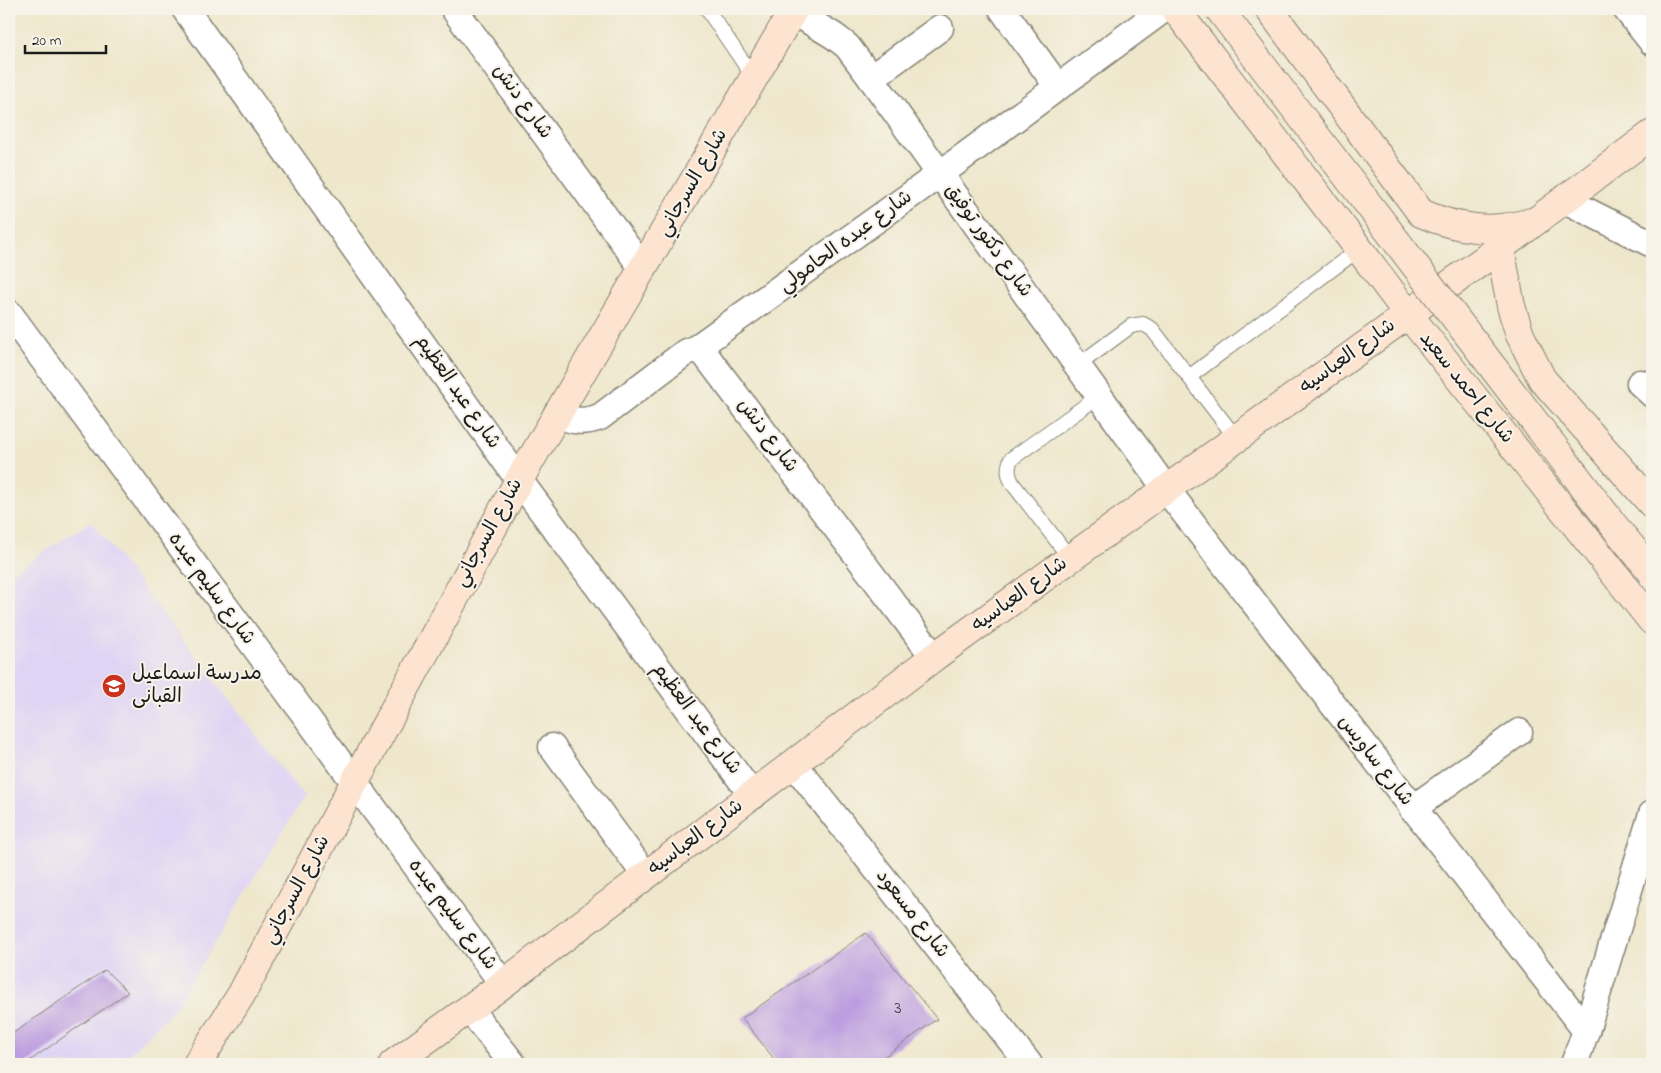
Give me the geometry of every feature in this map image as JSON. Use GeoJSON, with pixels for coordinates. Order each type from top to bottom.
{"type":"FeatureCollection","features":[{"type":"Feature","properties":{"kind":"main road","name":"شارع احمد سعيد"},"geometry":{"type":"LineString","coordinates":[[1175,9],[1408,314],[1652,621]]}},
{"type":"Feature","properties":{"kind":"main road"},"geometry":{"type":"LineString","coordinates":[[1219,9],[1615,527],[1652,572]]}},
{"type":"Feature","properties":{"kind":"main road"},"geometry":{"type":"LineString","coordinates":[[1238,9],[1652,546]]}},
{"type":"Feature","properties":{"kind":"main road"},"geometry":{"type":"LineString","coordinates":[[1269,9],[1421,213],[1459,227],[1478,229],[1518,226],[1537,220]]}},
{"type":"Feature","properties":{"kind":"main road","name":"شارع السرجاني"},"geometry":{"type":"LineString","coordinates":[[197,1064],[241,995],[518,480],[792,11]]}},
{"type":"Feature","properties":{"kind":"main road","name":"شارع العباسيه"},"geometry":{"type":"LineString","coordinates":[[393,1064],[470,1010],[934,657],[1500,248],[1652,134]]}},
{"type":"Feature","properties":{"kind":"main road"},"geometry":{"type":"LineString","coordinates":[[1500,248],[1511,306],[1520,335],[1542,379],[1652,504]]}},
{"type":"Feature","properties":{"kind":"main road"},"geometry":{"type":"LineString","coordinates":[[1516,450],[1510,414],[1514,402],[1528,395],[1558,397]]}},
{"type":"Feature","properties":{"kind":"street","name":"شارع عبد العظيم"},"geometry":{"type":"LineString","coordinates":[[185,9],[518,480],[753,796]]}},
{"type":"Feature","properties":{"kind":"street","name":"شارع دنش"},"geometry":{"type":"LineString","coordinates":[[454,9],[642,269]]}},
{"type":"Feature","properties":{"kind":"street"},"geometry":{"type":"LineString","coordinates":[[1002,9],[1058,87]]}},
{"type":"Feature","properties":{"kind":"street","name":"شارع عبده الحامولي"},"geometry":{"type":"LineString","coordinates":[[696,349],[940,174],[1164,9]]}},
{"type":"Feature","properties":{"kind":"street"},"geometry":{"type":"LineString","coordinates":[[1626,9],[1652,42]]}},
{"type":"Feature","properties":{"kind":"street","name":"شارع دكتور توفيق"},"geometry":{"type":"LineString","coordinates":[[792,11],[847,46],[1166,489]]}},
{"type":"Feature","properties":{"kind":"street"},"geometry":{"type":"LineString","coordinates":[[871,78],[940,28]]}},
{"type":"Feature","properties":{"kind":"street"},"geometry":{"type":"LineString","coordinates":[[1565,200],[1652,244]]}},
{"type":"Feature","properties":{"kind":"street","name":"شارع سليم عبده"},"geometry":{"type":"LineString","coordinates":[[9,313],[504,984]]}},
{"type":"Feature","properties":{"kind":"street","name":"شارع دنش"},"geometry":{"type":"LineString","coordinates":[[696,349],[704,352],[934,657]]}},
{"type":"Feature","properties":{"kind":"street"},"geometry":{"type":"LineString","coordinates":[[558,413],[567,419],[578,422],[600,418],[686,352],[696,349]]}},
{"type":"Feature","properties":{"kind":"street","name":"شارع ساويس"},"geometry":{"type":"LineString","coordinates":[[1166,489],[1412,809],[1586,1031]]}},
{"type":"Feature","properties":{"kind":"street"},"geometry":{"type":"LineString","coordinates":[[1412,809],[1519,732]]}},
{"type":"Feature","properties":{"kind":"street"},"geometry":{"type":"LineString","coordinates":[[552,747],[646,876]]}},
{"type":"Feature","properties":{"kind":"street","name":"شارع مسعود"},"geometry":{"type":"LineString","coordinates":[[794,764],[1029,1064]]}},
{"type":"Feature","properties":{"kind":"street"},"geometry":{"type":"LineString","coordinates":[[1574,1064],[1586,1031],[1627,891],[1652,814]]}},
{"type":"Feature","properties":{"kind":"street"},"geometry":{"type":"LineString","coordinates":[[470,1010],[513,1064]]}},
{"type":"Feature","properties":{"kind":"lane"},"geometry":{"type":"LineString","coordinates":[[707,9],[754,78]]}},
{"type":"Feature","properties":{"kind":"lane"},"geometry":{"type":"LineString","coordinates":[[1189,377],[1359,249]]}},
{"type":"Feature","properties":{"kind":"lane"},"geometry":{"type":"LineString","coordinates":[[1077,366],[1132,326],[1143,324],[1152,329],[1236,438]]}},
{"type":"Feature","properties":{"kind":"lane"},"geometry":{"type":"LineString","coordinates":[[1070,558],[1013,484],[1008,468],[1011,459],[1099,396]]}},
{"type":"Feature","properties":{"kind":"shaded area","name":"مدرسة اسماعيل القبانى"},"geometry":{"type":"Polygon","coordinates":[[[91,521],[304,797],[174,1010],[119,1064],[9,1064],[9,575],[91,521]]]}},
{"type":"Feature","properties":{"kind":"building"},"geometry":{"type":"Polygon","coordinates":[[[866,933],[937,1019],[874,1064],[778,1064],[742,1018],[866,933]]]}},
{"type":"Feature","properties":{"kind":"building"},"geometry":{"type":"Polygon","coordinates":[[[105,970],[128,992],[25,1064],[9,1064],[9,1036],[105,970]]]}},
{"type":"Feature","properties":{"kind":"place","name":"مدرسة اسماعيل القبانى"},"geometry":{"type":"Point","coordinates":[114,686]}}]}
